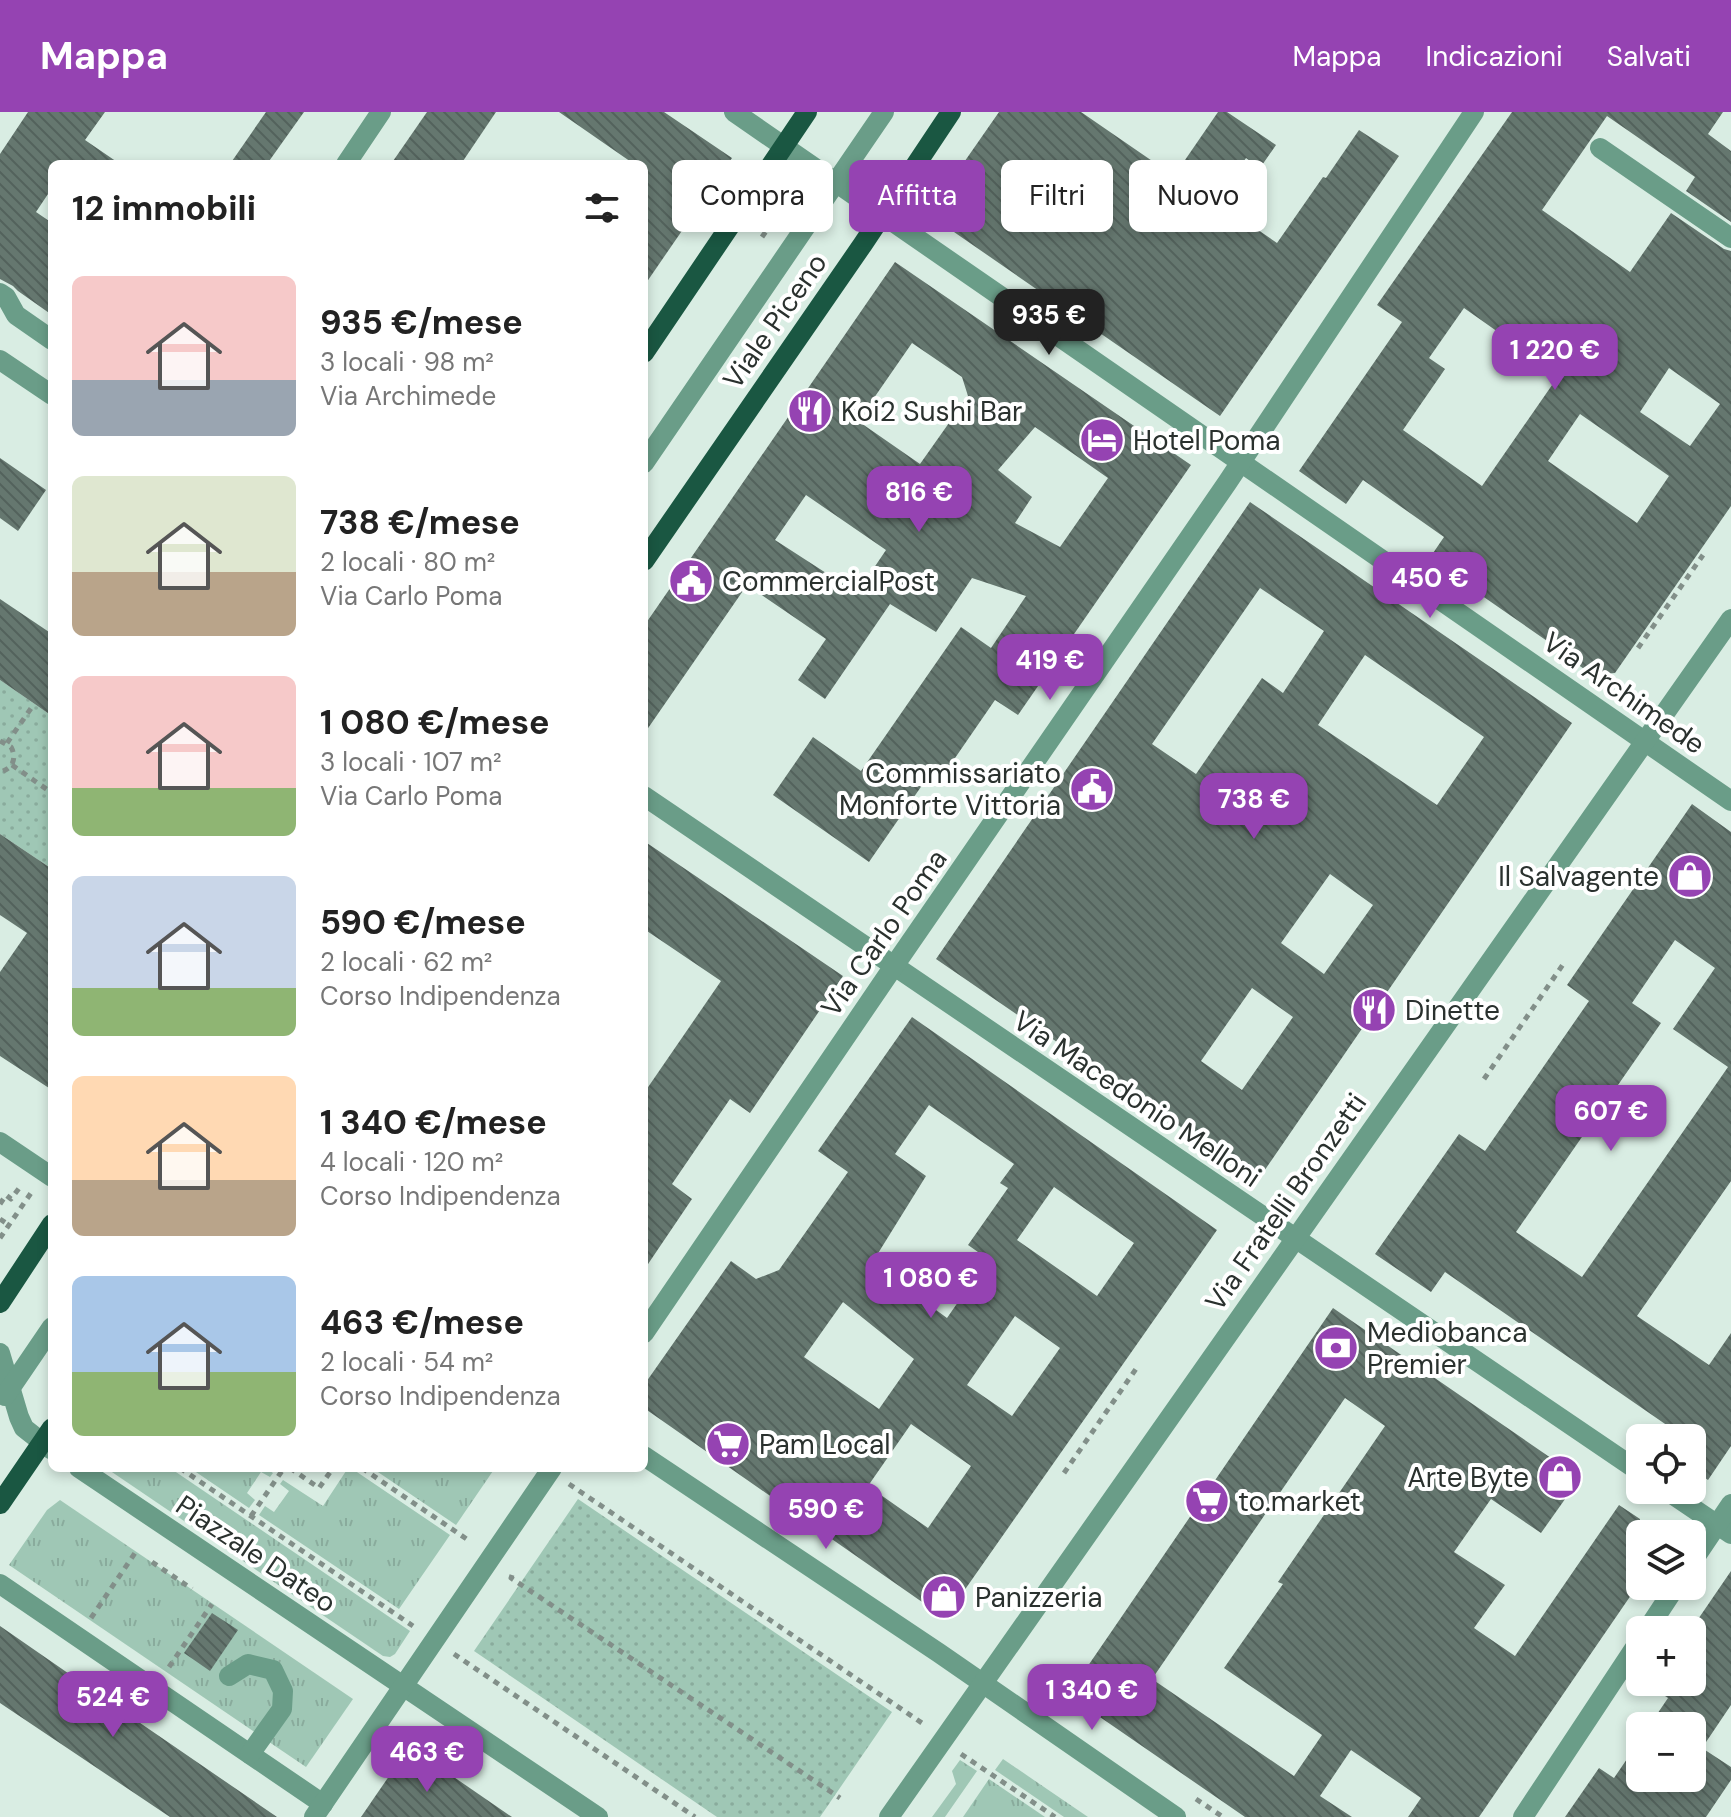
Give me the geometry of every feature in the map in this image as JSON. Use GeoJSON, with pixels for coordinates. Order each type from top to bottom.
{"type":"FeatureCollection","features":[{"type":"Feature","properties":{"kind":"main road"},"geometry":{"type":"LineString","coordinates":[[648,347],[807,112]]}},
{"type":"Feature","properties":{"kind":"main road","name":"Viale Piceno"},"geometry":{"type":"LineString","coordinates":[[919,160],[951,112]]}},
{"type":"Feature","properties":{"kind":"main road","name":"Viale Piceno"},"geometry":{"type":"LineString","coordinates":[[648,555],[871,232]]}},
{"type":"Feature","properties":{"kind":"main road"},"geometry":{"type":"LineString","coordinates":[[0,1303],[48,1230]]}},
{"type":"Feature","properties":{"kind":"main road"},"geometry":{"type":"LineString","coordinates":[[0,1504],[48,1441]]}},
{"type":"Feature","properties":{"kind":"street"},"geometry":{"type":"LineString","coordinates":[[349,160],[381,112]]}},
{"type":"Feature","properties":{"kind":"street","name":"Via Archimede"},"geometry":{"type":"LineString","coordinates":[[734,112],[849,192]]}},
{"type":"Feature","properties":{"kind":"street"},"geometry":{"type":"LineString","coordinates":[[648,457],[884,112]]}},
{"type":"Feature","properties":{"kind":"street","name":"Via Carlo Poma"},"geometry":{"type":"LineString","coordinates":[[662,1308],[1241,462],[1474,112]]}},
{"type":"Feature","properties":{"kind":"street"},"geometry":{"type":"LineString","coordinates":[[1600,148],[1731,238]]}},
{"type":"Feature","properties":{"kind":"street","name":"Via Archimede"},"geometry":{"type":"LineString","coordinates":[[908,232],[1731,801]]}},
{"type":"Feature","properties":{"kind":"street"},"geometry":{"type":"LineString","coordinates":[[0,293],[6,297],[16,315],[48,337]]}},
{"type":"Feature","properties":{"kind":"street"},"geometry":{"type":"LineString","coordinates":[[0,360],[48,392]]}},
{"type":"Feature","properties":{"kind":"street","name":"Via Fratelli Bronzetti"},"geometry":{"type":"LineString","coordinates":[[889,1817],[1731,619]]}},
{"type":"Feature","properties":{"kind":"street","name":"Via Macedonio Melloni"},"geometry":{"type":"LineString","coordinates":[[648,799],[1626,1463]]}},
{"type":"Feature","properties":{"kind":"street"},"geometry":{"type":"LineString","coordinates":[[0,1142],[48,1174]]}},
{"type":"Feature","properties":{"kind":"street"},"geometry":{"type":"LineString","coordinates":[[648,1298],[662,1308],[648,1327]]}},
{"type":"Feature","properties":{"kind":"street"},"geometry":{"type":"LineString","coordinates":[[5,1396],[48,1333]]}},
{"type":"Feature","properties":{"kind":"street"},"geometry":{"type":"LineString","coordinates":[[0,1353],[5,1396],[24,1428],[48,1440]]}},
{"type":"Feature","properties":{"kind":"street"},"geometry":{"type":"LineString","coordinates":[[648,1459],[1176,1817]]}},
{"type":"Feature","properties":{"kind":"street","name":"Piazzale Dateo"},"geometry":{"type":"LineString","coordinates":[[85,1472],[598,1817]]}},
{"type":"Feature","properties":{"kind":"street"},"geometry":{"type":"LineString","coordinates":[[0,1584],[250,1754],[319,1810],[491,1556],[556,1473]]}},
{"type":"Feature","properties":{"kind":"street"},"geometry":{"type":"LineString","coordinates":[[1687,1504],[1724,1529]]}},
{"type":"Feature","properties":{"kind":"street"},"geometry":{"type":"LineString","coordinates":[[1706,1548],[1724,1529],[1731,1504]]}},
{"type":"Feature","properties":{"kind":"street"},"geometry":{"type":"LineString","coordinates":[[1523,1817],[1626,1661]]}},
{"type":"Feature","properties":{"kind":"street"},"geometry":{"type":"LineString","coordinates":[[229,1676],[248,1664],[273,1670],[283,1691],[282,1709],[250,1754]]}},
{"type":"Feature","properties":{"kind":"path"},"geometry":{"type":"LineString","coordinates":[[762,237],[765,232]]}},
{"type":"Feature","properties":{"kind":"path"},"geometry":{"type":"LineString","coordinates":[[1638,648],[1703,555]]}},
{"type":"Feature","properties":{"kind":"path"},"geometry":{"type":"LineString","coordinates":[[7,743],[34,704]]}},
{"type":"Feature","properties":{"kind":"path"},"geometry":{"type":"LineString","coordinates":[[0,741],[11,747],[14,756],[12,765],[0,772]]}},
{"type":"Feature","properties":{"kind":"path"},"geometry":{"type":"LineString","coordinates":[[12,765],[48,790]]}},
{"type":"Feature","properties":{"kind":"path"},"geometry":{"type":"LineString","coordinates":[[1484,1079],[1564,963]]}},
{"type":"Feature","properties":{"kind":"path"},"geometry":{"type":"LineString","coordinates":[[0,1238],[48,1176]]}},
{"type":"Feature","properties":{"kind":"path"},"geometry":{"type":"LineString","coordinates":[[0,1204],[3,1193],[11,1199],[20,1187]]}},
{"type":"Feature","properties":{"kind":"path"},"geometry":{"type":"LineString","coordinates":[[0,1219],[9,1225]]}},
{"type":"Feature","properties":{"kind":"path"},"geometry":{"type":"LineString","coordinates":[[1064,1473],[1138,1366]]}},
{"type":"Feature","properties":{"kind":"path"},"geometry":{"type":"LineString","coordinates":[[186,1472],[401,1617]]}},
{"type":"Feature","properties":{"kind":"path"},"geometry":{"type":"LineString","coordinates":[[251,1516],[284,1472]]}},
{"type":"Feature","properties":{"kind":"path"},"geometry":{"type":"LineString","coordinates":[[293,1472],[319,1488],[330,1472]]}},
{"type":"Feature","properties":{"kind":"path"},"geometry":{"type":"LineString","coordinates":[[368,1472],[513,1571],[511,1578],[840,1798]]}},
{"type":"Feature","properties":{"kind":"path"},"geometry":{"type":"LineString","coordinates":[[556,1473],[925,1725]]}},
{"type":"Feature","properties":{"kind":"path"},"geometry":{"type":"LineString","coordinates":[[90,1620],[135,1553]]}},
{"type":"Feature","properties":{"kind":"path"},"geometry":{"type":"LineString","coordinates":[[152,1562],[192,1589]]}},
{"type":"Feature","properties":{"kind":"path"},"geometry":{"type":"LineString","coordinates":[[166,1672],[212,1604]]}},
{"type":"Feature","properties":{"kind":"path"},"geometry":{"type":"LineString","coordinates":[[457,1656],[695,1817]]}},
{"type":"Feature","properties":{"kind":"path"},"geometry":{"type":"LineString","coordinates":[[963,1755],[1055,1817]]}},
{"type":"Feature","properties":{"kind":"path"},"geometry":{"type":"LineString","coordinates":[[1189,1794],[1223,1817]]}},
{"type":"Feature","properties":{"kind":"green space"},"geometry":{"type":"Polygon","coordinates":[[[0,680],[48,713],[48,866],[0,834],[0,680]]]}},
{"type":"Feature","properties":{"kind":"green space"},"geometry":{"type":"Polygon","coordinates":[[[112,1472],[176,1472],[410,1631],[395,1654],[383,1656],[112,1472]]]}},
{"type":"Feature","properties":{"kind":"green space"},"geometry":{"type":"Polygon","coordinates":[[[196,1472],[261,1472],[247,1493],[255,1500],[249,1508],[196,1472]]]}},
{"type":"Feature","properties":{"kind":"green space"},"geometry":{"type":"Polygon","coordinates":[[[345,1472],[357,1472],[450,1535],[399,1609],[259,1515],[265,1506],[274,1512],[289,1491],[280,1484],[283,1480],[323,1506],[345,1472]]]}},
{"type":"Feature","properties":{"kind":"green space"},"geometry":{"type":"Polygon","coordinates":[[[378,1472],[492,1472],[456,1525],[378,1472]]]}},
{"type":"Feature","properties":{"kind":"green space"},"geometry":{"type":"Polygon","coordinates":[[[578,1499],[892,1712],[820,1817],[717,1817],[474,1651],[578,1499]]]}},
{"type":"Feature","properties":{"kind":"green space"},"geometry":{"type":"Polygon","coordinates":[[[60,1500],[353,1699],[306,1767],[9,1565],[47,1510],[60,1500]]]}},
{"type":"Feature","properties":{"kind":"green space"},"geometry":{"type":"Polygon","coordinates":[[[1003,1759],[1088,1817],[1064,1817],[995,1770],[1003,1759]]]}},
{"type":"Feature","properties":{"kind":"green space"},"geometry":{"type":"Polygon","coordinates":[[[960,1760],[977,1771],[945,1817],[932,1817],[956,1784],[952,1771],[960,1760]]]}},
{"type":"Feature","properties":{"kind":"green space"},"geometry":{"type":"Polygon","coordinates":[[[989,1779],[1045,1817],[963,1817],[989,1779]]]}},
{"type":"Feature","properties":{"kind":"building"},"geometry":{"type":"Polygon","coordinates":[[[28,112],[105,112],[85,140],[114,160],[48,160],[48,194],[36,212],[48,220],[48,312],[0,279],[0,154],[28,112]]]}},
{"type":"Feature","properties":{"kind":"building"},"geometry":{"type":"Polygon","coordinates":[[[266,112],[304,112],[270,160],[233,160],[266,112]]]}},
{"type":"Feature","properties":{"kind":"building"},"geometry":{"type":"Polygon","coordinates":[[[427,112],[496,112],[464,160],[394,160],[427,112]]]}},
{"type":"Feature","properties":{"kind":"building"},"geometry":{"type":"Polygon","coordinates":[[[559,112],[664,112],[732,158],[672,160],[672,232],[681,232],[648,280],[648,160],[628,160],[559,112]]]}},
{"type":"Feature","properties":{"kind":"building"},"geometry":{"type":"Polygon","coordinates":[[[999,112],[1081,112],[1151,160],[1129,160],[1129,232],[1261,232],[1277,243],[1359,130],[1399,156],[1220,416],[954,232],[985,232],[985,160],[966,160],[999,112]]]}},
{"type":"Feature","properties":{"kind":"building"},"geometry":{"type":"Polygon","coordinates":[[[1218,112],[1227,112],[1276,145],[1266,160],[1185,160],[1218,112]]]}},
{"type":"Feature","properties":{"kind":"building"},"geometry":{"type":"Polygon","coordinates":[[[1512,112],[1723,112],[1708,134],[1731,151],[1731,222],[1686,191],[1695,177],[1607,116],[1542,210],[1630,272],[1671,213],[1731,251],[1731,506],[1615,673],[1593,675],[1429,559],[1444,537],[1363,480],[1346,504],[1299,471],[1402,322],[1377,305],[1512,112]],[[1464,308],[1429,358],[1445,369],[1403,430],[1482,486],[1559,375],[1464,308]],[[1669,368],[1640,412],[1690,446],[1720,404],[1669,368]],[[1580,414],[1548,461],[1637,523],[1669,476],[1580,414]]]}},
{"type":"Feature","properties":{"kind":"building"},"geometry":{"type":"Polygon","coordinates":[[[895,262],[1191,465],[1018,715],[995,700],[944,774],[934,768],[869,862],[773,795],[813,737],[861,771],[961,627],[991,648],[1026,596],[972,578],[936,632],[890,604],[825,699],[798,680],[826,639],[747,585],[648,728],[648,620],[895,262]],[[912,343],[858,421],[920,464],[968,396],[962,377],[912,343]],[[1035,427],[998,470],[1032,497],[1015,523],[1060,547],[1108,478],[1035,427]],[[806,495],[775,540],[857,593],[886,550],[806,495]]]}},
{"type":"Feature","properties":{"kind":"building"},"geometry":{"type":"Polygon","coordinates":[[[0,458],[46,490],[18,531],[0,518],[0,458]]]}},
{"type":"Feature","properties":{"kind":"building"},"geometry":{"type":"Polygon","coordinates":[[[1250,502],[1572,723],[1258,1180],[936,959],[1250,502]],[[1260,588],[1152,744],[1196,774],[1262,678],[1283,693],[1324,631],[1260,588]],[[1365,655],[1318,725],[1437,805],[1484,737],[1365,655]],[[1330,874],[1281,943],[1324,974],[1373,905],[1330,874]],[[1252,988],[1201,1061],[1242,1090],[1293,1017],[1252,988]]]}},
{"type":"Feature","properties":{"kind":"building"},"geometry":{"type":"Polygon","coordinates":[[[0,599],[48,631],[48,713],[0,680],[0,599]]]}},
{"type":"Feature","properties":{"kind":"building"},"geometry":{"type":"Polygon","coordinates":[[[1692,804],[1731,832],[1731,1181],[1637,1316],[1709,1365],[1731,1333],[1731,1446],[1708,1480],[1706,1424],[1665,1424],[1445,1272],[1431,1292],[1375,1254],[1459,1134],[1485,1151],[1589,1001],[1567,985],[1692,804]],[[1675,940],[1632,1003],[1661,1023],[1516,1232],[1582,1277],[1728,1067],[1673,1029],[1715,968],[1675,940]]]}},
{"type":"Feature","properties":{"kind":"building"},"geometry":{"type":"Polygon","coordinates":[[[0,834],[48,866],[48,1087],[0,1056],[0,972],[27,933],[0,915],[0,834]]]}},
{"type":"Feature","properties":{"kind":"building"},"geometry":{"type":"Polygon","coordinates":[[[648,844],[843,976],[750,1113],[730,1099],[672,1184],[692,1199],[648,1264],[648,1087],[721,981],[648,932],[648,844]]]}},
{"type":"Feature","properties":{"kind":"building"},"geometry":{"type":"Polygon","coordinates":[[[912,1017],[1217,1230],[945,1618],[648,1411],[648,1379],[731,1261],[756,1279],[779,1270],[848,1172],[818,1151],[912,1017]],[[929,1105],[895,1154],[926,1176],[872,1263],[947,1318],[988,1259],[968,1245],[1008,1188],[1000,1183],[1014,1164],[929,1105]],[[1054,1187],[1017,1240],[1097,1296],[1134,1243],[1054,1187]],[[843,1302],[804,1357],[879,1409],[914,1359],[843,1302]],[[1015,1316],[967,1385],[1012,1416],[1060,1348],[1015,1316]],[[911,1424],[868,1486],[928,1528],[971,1466],[911,1424]]]}},
{"type":"Feature","properties":{"kind":"building"},"geometry":{"type":"Polygon","coordinates":[[[1333,1308],[1580,1478],[1541,1533],[1491,1499],[1454,1552],[1505,1585],[1474,1628],[1515,1656],[1619,1505],[1640,1519],[1626,1520],[1628,1600],[1479,1817],[1408,1817],[1421,1798],[1351,1750],[1320,1796],[1352,1817],[1245,1817],[1068,1695],[1333,1308]],[[1345,1398],[1152,1679],[1294,1776],[1322,1735],[1224,1668],[1283,1584],[1278,1582],[1385,1426],[1345,1398]]]}},
{"type":"Feature","properties":{"kind":"building"},"geometry":{"type":"Polygon","coordinates":[[[1731,1571],[1731,1705],[1706,1742],[1706,1712],[1658,1712],[1668,1698],[1665,1696],[1706,1696],[1706,1616],[1700,1616],[1731,1571]]]}},
{"type":"Feature","properties":{"kind":"building"},"geometry":{"type":"Polygon","coordinates":[[[212,1613],[238,1630],[210,1671],[184,1653],[212,1613]]]}},
{"type":"Feature","properties":{"kind":"building"},"geometry":{"type":"Polygon","coordinates":[[[0,1626],[277,1817],[170,1817],[0,1703],[0,1626]]]}},
{"type":"Feature","properties":{"kind":"building"},"geometry":{"type":"Polygon","coordinates":[[[409,1747],[448,1773],[512,1817],[361,1817],[409,1747]]]}},
{"type":"Feature","properties":{"kind":"building"},"geometry":{"type":"Polygon","coordinates":[[[1706,1751],[1731,1767],[1731,1780],[1706,1817],[1565,1817],[1599,1768],[1614,1778],[1626,1760],[1626,1792],[1706,1792],[1706,1751]]]}},
{"type":"Feature","properties":{"kind":"place","name":"Koi2 Sushi Bar"},"geometry":{"type":"Point","coordinates":[810,411]}},
{"type":"Feature","properties":{"kind":"place","name":"Hotel Poma"},"geometry":{"type":"Point","coordinates":[1102,440]}},
{"type":"Feature","properties":{"kind":"place","name":"CommercialPost"},"geometry":{"type":"Point","coordinates":[691,581]}},
{"type":"Feature","properties":{"kind":"place","name":"Commissariato Monforte Vittoria"},"geometry":{"type":"Point","coordinates":[1092,789]}},
{"type":"Feature","properties":{"kind":"place","name":"Il Salvagente"},"geometry":{"type":"Point","coordinates":[1690,876]}},
{"type":"Feature","properties":{"kind":"place","name":"Dinette"},"geometry":{"type":"Point","coordinates":[1374,1010]}},
{"type":"Feature","properties":{"kind":"place","name":"Mediobanca Premier"},"geometry":{"type":"Point","coordinates":[1336,1348]}},
{"type":"Feature","properties":{"kind":"place","name":"Pam Local"},"geometry":{"type":"Point","coordinates":[728,1444]}},
{"type":"Feature","properties":{"kind":"place","name":"Arte Byte"},"geometry":{"type":"Point","coordinates":[1560,1477]}},
{"type":"Feature","properties":{"kind":"place","name":"to.market"},"geometry":{"type":"Point","coordinates":[1207,1501]}},
{"type":"Feature","properties":{"kind":"place","name":"Panizzeria"},"geometry":{"type":"Point","coordinates":[944,1597]}}]}
